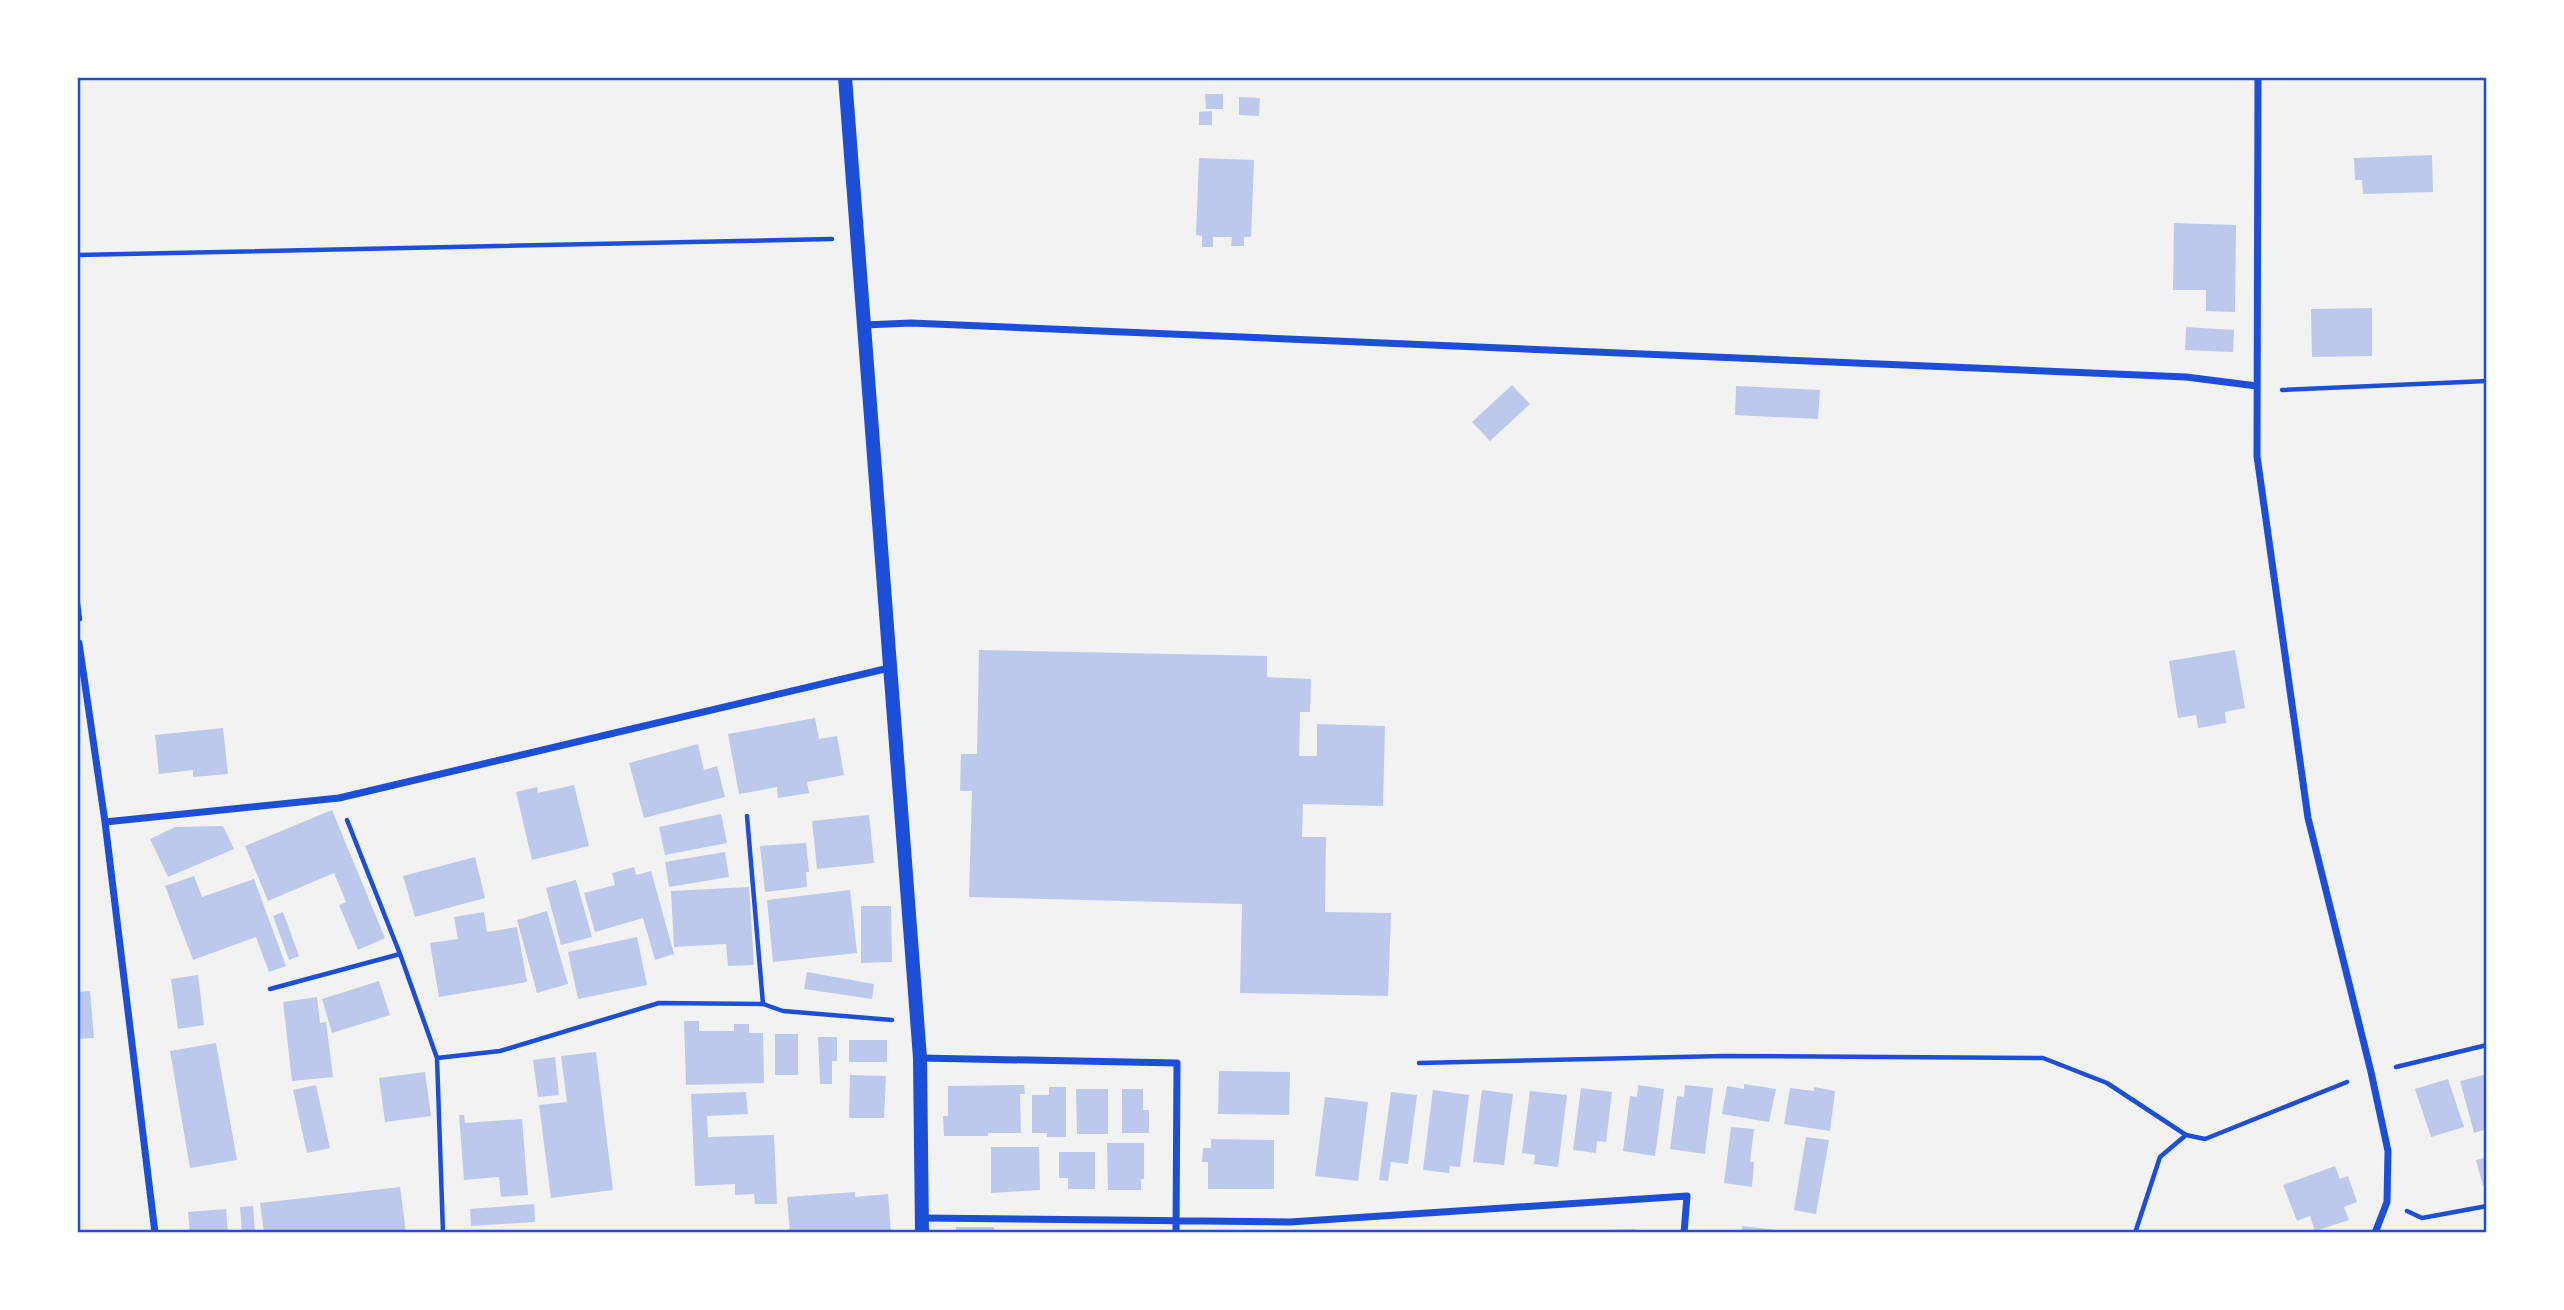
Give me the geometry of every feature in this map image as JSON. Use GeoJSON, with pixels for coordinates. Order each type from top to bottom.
{"type":"FeatureCollection","features":[{"type":"Feature","properties":{"kind":"main road"},"geometry":{"type":"LineString","coordinates":[[845,77],[920,1058],[922,1226]]}},
{"type":"Feature","properties":{"kind":"street"},"geometry":{"type":"LineString","coordinates":[[2258,77],[2257,456],[2308,818],[2371,1072],[2388,1152],[2387,1202],[2375,1233]]}},
{"type":"Feature","properties":{"kind":"street"},"geometry":{"type":"LineString","coordinates":[[864,325],[911,323],[2158,375],[2257,386]]}},
{"type":"Feature","properties":{"kind":"street"},"geometry":{"type":"LineString","coordinates":[[77,643],[105,822],[155,1233]]}},
{"type":"Feature","properties":{"kind":"street"},"geometry":{"type":"LineString","coordinates":[[105,822],[339,797],[892,667]]}},
{"type":"Feature","properties":{"kind":"street"},"geometry":{"type":"LineString","coordinates":[[920,1058],[1177,1063],[1176,1233]]}},
{"type":"Feature","properties":{"kind":"street"},"geometry":{"type":"LineString","coordinates":[[922,1226],[1176,1221],[1290,1222],[1687,1196],[1684,1233]]}},
{"type":"Feature","properties":{"kind":"path"},"geometry":{"type":"LineString","coordinates":[[77,255],[857,239]]}},
{"type":"Feature","properties":{"kind":"path"},"geometry":{"type":"LineString","coordinates":[[2257,386],[2271,390],[2487,381]]}},
{"type":"Feature","properties":{"kind":"path"},"geometry":{"type":"LineString","coordinates":[[339,797],[437,1058],[443,1233]]}},
{"type":"Feature","properties":{"kind":"path"},"geometry":{"type":"LineString","coordinates":[[747,816],[763,1004]]}},
{"type":"Feature","properties":{"kind":"path"},"geometry":{"type":"LineString","coordinates":[[270,989],[400,954]]}},
{"type":"Feature","properties":{"kind":"path"},"geometry":{"type":"LineString","coordinates":[[437,1058],[500,1051],[659,1003],[763,1004],[783,1011],[917,1023]]}},
{"type":"Feature","properties":{"kind":"path"},"geometry":{"type":"LineString","coordinates":[[1419,1063],[1724,1056],[2043,1058],[2107,1083],[2186,1135],[2205,1139],[2371,1072],[2487,1045]]}},
{"type":"Feature","properties":{"kind":"path"},"geometry":{"type":"LineString","coordinates":[[2135,1233],[2161,1157],[2186,1135]]}},
{"type":"Feature","properties":{"kind":"path"},"geometry":{"type":"LineString","coordinates":[[2387,1202],[2422,1218],[2487,1206]]}},
{"type":"Feature","properties":{"kind":"building"},"geometry":{"type":"Polygon","coordinates":[[[1205,94],[1223,94],[1223,109],[1206,109],[1205,94]]]}},
{"type":"Feature","properties":{"kind":"building"},"geometry":{"type":"Polygon","coordinates":[[[1239,97],[1260,98],[1259,116],[1239,115],[1239,97]]]}},
{"type":"Feature","properties":{"kind":"building"},"geometry":{"type":"Polygon","coordinates":[[[1212,111],[1212,125],[1199,125],[1199,112],[1212,111]]]}},
{"type":"Feature","properties":{"kind":"building"},"geometry":{"type":"Polygon","coordinates":[[[2432,155],[2433,192],[2363,194],[2362,180],[2355,180],[2354,158],[2432,155]]]}},
{"type":"Feature","properties":{"kind":"building"},"geometry":{"type":"Polygon","coordinates":[[[1199,158],[1254,160],[1251,237],[1244,237],[1244,246],[1231,246],[1232,237],[1213,237],[1213,247],[1202,247],[1202,236],[1196,235],[1199,158]]]}},
{"type":"Feature","properties":{"kind":"building"},"geometry":{"type":"Polygon","coordinates":[[[2174,223],[2236,225],[2235,312],[2206,311],[2206,290],[2173,290],[2174,223]]]}},
{"type":"Feature","properties":{"kind":"building"},"geometry":{"type":"Polygon","coordinates":[[[2372,308],[2372,356],[2312,357],[2311,309],[2372,308]]]}},
{"type":"Feature","properties":{"kind":"building"},"geometry":{"type":"Polygon","coordinates":[[[2186,327],[2234,330],[2233,352],[2185,350],[2186,327]]]}},
{"type":"Feature","properties":{"kind":"building"},"geometry":{"type":"Polygon","coordinates":[[[1512,385],[1530,404],[1490,441],[1472,422],[1512,385]]]}},
{"type":"Feature","properties":{"kind":"building"},"geometry":{"type":"Polygon","coordinates":[[[1736,386],[1820,390],[1818,419],[1735,415],[1736,386]]]}},
{"type":"Feature","properties":{"kind":"building"},"geometry":{"type":"Polygon","coordinates":[[[979,650],[1267,656],[1267,677],[1311,679],[1310,712],[1300,712],[1299,756],[1317,756],[1317,724],[1385,726],[1383,806],[1303,804],[1302,837],[1326,837],[1325,912],[1391,913],[1388,996],[1240,993],[1242,904],[969,897],[972,791],[960,791],[961,754],[977,754],[979,650]]]}},
{"type":"Feature","properties":{"kind":"building"},"geometry":{"type":"Polygon","coordinates":[[[2235,650],[2245,708],[2225,712],[2226,723],[2198,728],[2196,715],[2178,718],[2169,661],[2235,650]]]}},
{"type":"Feature","properties":{"kind":"building"},"geometry":{"type":"Polygon","coordinates":[[[815,718],[819,739],[837,736],[844,775],[807,782],[809,793],[778,798],[777,787],[739,794],[728,734],[815,718]]]}},
{"type":"Feature","properties":{"kind":"building"},"geometry":{"type":"Polygon","coordinates":[[[223,728],[228,774],[193,777],[193,770],[159,774],[155,735],[223,728]]]}},
{"type":"Feature","properties":{"kind":"building"},"geometry":{"type":"Polygon","coordinates":[[[698,744],[704,770],[717,766],[725,797],[644,818],[629,763],[698,744]]]}},
{"type":"Feature","properties":{"kind":"building"},"geometry":{"type":"Polygon","coordinates":[[[574,785],[589,846],[532,860],[516,792],[537,787],[538,793],[574,785]]]}},
{"type":"Feature","properties":{"kind":"building"},"geometry":{"type":"Polygon","coordinates":[[[332,810],[385,938],[358,950],[339,905],[346,902],[334,873],[268,901],[245,846],[332,810]]]}},
{"type":"Feature","properties":{"kind":"building"},"geometry":{"type":"Polygon","coordinates":[[[721,814],[727,843],[665,855],[659,827],[721,814]]]}},
{"type":"Feature","properties":{"kind":"building"},"geometry":{"type":"Polygon","coordinates":[[[869,815],[874,863],[817,869],[812,821],[869,815]]]}},
{"type":"Feature","properties":{"kind":"building"},"geometry":{"type":"Polygon","coordinates":[[[223,826],[234,849],[168,877],[150,839],[175,827],[223,826]]]}},
{"type":"Feature","properties":{"kind":"building"},"geometry":{"type":"Polygon","coordinates":[[[806,843],[809,872],[806,872],[807,887],[765,892],[760,846],[806,843]]]}},
{"type":"Feature","properties":{"kind":"building"},"geometry":{"type":"Polygon","coordinates":[[[725,852],[729,877],[669,887],[665,862],[725,852]]]}},
{"type":"Feature","properties":{"kind":"building"},"geometry":{"type":"Polygon","coordinates":[[[475,857],[485,898],[415,917],[403,876],[475,857]]]}},
{"type":"Feature","properties":{"kind":"building"},"geometry":{"type":"Polygon","coordinates":[[[634,867],[636,875],[651,871],[674,954],[655,960],[643,918],[595,932],[584,893],[615,885],[612,873],[634,867]]]}},
{"type":"Feature","properties":{"kind":"building"},"geometry":{"type":"Polygon","coordinates":[[[194,876],[202,897],[254,879],[286,966],[269,972],[256,937],[193,960],[165,886],[194,876]]]}},
{"type":"Feature","properties":{"kind":"building"},"geometry":{"type":"Polygon","coordinates":[[[576,880],[592,937],[561,945],[546,888],[576,880]]]}},
{"type":"Feature","properties":{"kind":"building"},"geometry":{"type":"Polygon","coordinates":[[[749,887],[754,965],[728,966],[726,944],[674,947],[671,891],[749,887]]]}},
{"type":"Feature","properties":{"kind":"building"},"geometry":{"type":"Polygon","coordinates":[[[850,890],[857,953],[773,962],[767,900],[850,890]]]}},
{"type":"Feature","properties":{"kind":"building"},"geometry":{"type":"Polygon","coordinates":[[[861,906],[891,906],[892,962],[861,963],[861,906]]]}},
{"type":"Feature","properties":{"kind":"building"},"geometry":{"type":"Polygon","coordinates":[[[547,911],[568,984],[537,993],[517,920],[547,911]]]}},
{"type":"Feature","properties":{"kind":"building"},"geometry":{"type":"Polygon","coordinates":[[[283,912],[299,956],[289,960],[273,916],[283,912]]]}},
{"type":"Feature","properties":{"kind":"building"},"geometry":{"type":"Polygon","coordinates":[[[484,912],[487,932],[517,927],[527,982],[439,997],[430,943],[458,939],[454,917],[484,912]]]}},
{"type":"Feature","properties":{"kind":"building"},"geometry":{"type":"Polygon","coordinates":[[[637,937],[647,985],[578,999],[568,952],[637,937]]]}},
{"type":"Feature","properties":{"kind":"building"},"geometry":{"type":"Polygon","coordinates":[[[807,972],[874,984],[872,999],[804,989],[807,972]]]}},
{"type":"Feature","properties":{"kind":"building"},"geometry":{"type":"Polygon","coordinates":[[[198,975],[204,1025],[178,1029],[171,979],[198,975]]]}},
{"type":"Feature","properties":{"kind":"building"},"geometry":{"type":"Polygon","coordinates":[[[379,981],[390,1015],[332,1033],[322,999],[379,981]]]}},
{"type":"Feature","properties":{"kind":"building"},"geometry":{"type":"Polygon","coordinates":[[[90,991],[94,1038],[77,1039],[77,992],[90,991]]]}},
{"type":"Feature","properties":{"kind":"building"},"geometry":{"type":"Polygon","coordinates":[[[317,997],[320,1023],[326,1022],[333,1077],[292,1081],[283,1002],[317,997]]]}},
{"type":"Feature","properties":{"kind":"building"},"geometry":{"type":"Polygon","coordinates":[[[684,1021],[699,1021],[699,1031],[734,1031],[734,1024],[749,1024],[749,1033],[763,1033],[764,1083],[686,1085],[684,1021]]]}},
{"type":"Feature","properties":{"kind":"building"},"geometry":{"type":"Polygon","coordinates":[[[775,1034],[798,1034],[798,1075],[775,1075],[775,1034]]]}},
{"type":"Feature","properties":{"kind":"building"},"geometry":{"type":"Polygon","coordinates":[[[818,1037],[837,1037],[837,1061],[832,1061],[832,1084],[820,1084],[818,1037]]]}},
{"type":"Feature","properties":{"kind":"building"},"geometry":{"type":"Polygon","coordinates":[[[849,1040],[887,1040],[887,1062],[849,1062],[849,1040]]]}},
{"type":"Feature","properties":{"kind":"building"},"geometry":{"type":"Polygon","coordinates":[[[216,1043],[237,1160],[190,1168],[170,1051],[216,1043]]]}},
{"type":"Feature","properties":{"kind":"building"},"geometry":{"type":"Polygon","coordinates":[[[596,1052],[613,1190],[551,1198],[539,1105],[567,1102],[561,1056],[596,1052]]]}},
{"type":"Feature","properties":{"kind":"building"},"geometry":{"type":"Polygon","coordinates":[[[555,1057],[559,1095],[538,1097],[533,1060],[555,1057]]]}},
{"type":"Feature","properties":{"kind":"building"},"geometry":{"type":"Polygon","coordinates":[[[1219,1071],[1290,1072],[1289,1115],[1218,1114],[1219,1071]]]}},
{"type":"Feature","properties":{"kind":"building"},"geometry":{"type":"Polygon","coordinates":[[[425,1072],[431,1116],[385,1122],[379,1078],[425,1072]]]}},
{"type":"Feature","properties":{"kind":"building"},"geometry":{"type":"Polygon","coordinates":[[[2487,1074],[2487,1129],[2474,1133],[2460,1081],[2487,1074]]]}},
{"type":"Feature","properties":{"kind":"building"},"geometry":{"type":"Polygon","coordinates":[[[850,1075],[886,1076],[884,1118],[849,1118],[850,1075]]]}},
{"type":"Feature","properties":{"kind":"building"},"geometry":{"type":"Polygon","coordinates":[[[2448,1079],[2464,1127],[2431,1137],[2415,1089],[2448,1079]]]}},
{"type":"Feature","properties":{"kind":"building"},"geometry":{"type":"Polygon","coordinates":[[[1744,1084],[1776,1089],[1769,1122],[1722,1114],[1727,1086],[1744,1089],[1744,1084]]]}},
{"type":"Feature","properties":{"kind":"building"},"geometry":{"type":"Polygon","coordinates":[[[316,1085],[330,1148],[307,1153],[293,1090],[316,1085]]]}},
{"type":"Feature","properties":{"kind":"building"},"geometry":{"type":"Polygon","coordinates":[[[1024,1085],[1025,1094],[1020,1094],[1021,1133],[944,1136],[943,1116],[948,1116],[948,1086],[1024,1085]]]}},
{"type":"Feature","properties":{"kind":"building"},"geometry":{"type":"Polygon","coordinates":[[[1638,1085],[1664,1089],[1655,1156],[1623,1151],[1630,1096],[1637,1097],[1638,1085]]]}},
{"type":"Feature","properties":{"kind":"building"},"geometry":{"type":"Polygon","coordinates":[[[1685,1085],[1713,1088],[1705,1154],[1670,1149],[1677,1096],[1684,1097],[1685,1085]]]}},
{"type":"Feature","properties":{"kind":"building"},"geometry":{"type":"Polygon","coordinates":[[[1049,1087],[1066,1087],[1066,1137],[1047,1137],[1047,1133],[1032,1133],[1032,1095],[1049,1095],[1049,1087]]]}},
{"type":"Feature","properties":{"kind":"building"},"geometry":{"type":"Polygon","coordinates":[[[1814,1087],[1835,1091],[1830,1131],[1784,1124],[1790,1088],[1814,1091],[1814,1087]]]}},
{"type":"Feature","properties":{"kind":"building"},"geometry":{"type":"Polygon","coordinates":[[[1581,1088],[1612,1092],[1606,1142],[1597,1141],[1596,1153],[1573,1150],[1581,1088]]]}},
{"type":"Feature","properties":{"kind":"building"},"geometry":{"type":"Polygon","coordinates":[[[1076,1089],[1108,1089],[1108,1134],[1077,1134],[1076,1089]]]}},
{"type":"Feature","properties":{"kind":"building"},"geometry":{"type":"Polygon","coordinates":[[[1122,1089],[1143,1089],[1143,1110],[1149,1110],[1149,1133],[1122,1133],[1122,1089]]]}},
{"type":"Feature","properties":{"kind":"building"},"geometry":{"type":"Polygon","coordinates":[[[1433,1090],[1469,1095],[1460,1167],[1450,1166],[1449,1173],[1423,1170],[1433,1090]]]}},
{"type":"Feature","properties":{"kind":"building"},"geometry":{"type":"Polygon","coordinates":[[[1482,1090],[1513,1094],[1504,1165],[1473,1162],[1482,1090]]]}},
{"type":"Feature","properties":{"kind":"building"},"geometry":{"type":"Polygon","coordinates":[[[1530,1091],[1567,1095],[1558,1167],[1534,1164],[1535,1155],[1522,1153],[1530,1091]]]}},
{"type":"Feature","properties":{"kind":"building"},"geometry":{"type":"Polygon","coordinates":[[[746,1092],[748,1114],[707,1116],[708,1137],[774,1135],[777,1204],[755,1204],[754,1194],[735,1195],[735,1184],[695,1186],[691,1094],[746,1092]]]}},
{"type":"Feature","properties":{"kind":"building"},"geometry":{"type":"Polygon","coordinates":[[[1391,1092],[1417,1095],[1408,1164],[1391,1162],[1388,1181],[1379,1180],[1391,1092]]]}},
{"type":"Feature","properties":{"kind":"building"},"geometry":{"type":"Polygon","coordinates":[[[1325,1097],[1368,1102],[1358,1181],[1315,1176],[1325,1097]]]}},
{"type":"Feature","properties":{"kind":"building"},"geometry":{"type":"Polygon","coordinates":[[[459,1115],[464,1115],[465,1123],[522,1119],[528,1195],[501,1197],[499,1177],[464,1180],[459,1115]]]}},
{"type":"Feature","properties":{"kind":"building"},"geometry":{"type":"Polygon","coordinates":[[[1731,1127],[1754,1129],[1750,1162],[1754,1162],[1752,1187],[1724,1183],[1731,1127]]]}},
{"type":"Feature","properties":{"kind":"building"},"geometry":{"type":"Polygon","coordinates":[[[1806,1137],[1829,1140],[1816,1214],[1794,1210],[1806,1137]]]}},
{"type":"Feature","properties":{"kind":"building"},"geometry":{"type":"Polygon","coordinates":[[[1211,1139],[1274,1140],[1274,1189],[1208,1189],[1208,1162],[1202,1162],[1203,1148],[1211,1148],[1211,1139]]]}},
{"type":"Feature","properties":{"kind":"building"},"geometry":{"type":"Polygon","coordinates":[[[1107,1143],[1144,1143],[1144,1179],[1141,1179],[1141,1190],[1108,1190],[1107,1143]]]}},
{"type":"Feature","properties":{"kind":"building"},"geometry":{"type":"Polygon","coordinates":[[[991,1147],[1039,1147],[1040,1190],[991,1193],[991,1147]]]}},
{"type":"Feature","properties":{"kind":"building"},"geometry":{"type":"Polygon","coordinates":[[[1059,1152],[1095,1152],[1095,1189],[1068,1189],[1068,1178],[1059,1178],[1059,1152]]]}},
{"type":"Feature","properties":{"kind":"building"},"geometry":{"type":"Polygon","coordinates":[[[2487,1157],[2487,1185],[2483,1186],[2476,1160],[2487,1157]]]}},
{"type":"Feature","properties":{"kind":"building"},"geometry":{"type":"Polygon","coordinates":[[[2335,1166],[2340,1179],[2348,1176],[2357,1202],[2344,1207],[2349,1220],[2315,1231],[2310,1216],[2297,1221],[2283,1185],[2335,1166]]]}},
{"type":"Feature","properties":{"kind":"building"},"geometry":{"type":"Polygon","coordinates":[[[400,1187],[406,1233],[264,1233],[260,1203],[400,1187]]]}},
{"type":"Feature","properties":{"kind":"building"},"geometry":{"type":"Polygon","coordinates":[[[855,1192],[855,1197],[888,1194],[891,1233],[790,1233],[787,1197],[855,1192]]]}},
{"type":"Feature","properties":{"kind":"building"},"geometry":{"type":"Polygon","coordinates":[[[534,1204],[535,1222],[471,1226],[470,1209],[534,1204]]]}},
{"type":"Feature","properties":{"kind":"building"},"geometry":{"type":"Polygon","coordinates":[[[253,1206],[255,1233],[242,1233],[240,1207],[253,1206]]]}},
{"type":"Feature","properties":{"kind":"building"},"geometry":{"type":"Polygon","coordinates":[[[226,1209],[228,1233],[190,1233],[188,1212],[226,1209]]]}},
{"type":"Feature","properties":{"kind":"building"},"geometry":{"type":"Polygon","coordinates":[[[1742,1226],[1785,1231],[1785,1233],[1741,1233],[1742,1226]]]}},
{"type":"Feature","properties":{"kind":"building"},"geometry":{"type":"Polygon","coordinates":[[[956,1227],[994,1227],[994,1233],[944,1233],[944,1230],[956,1230],[956,1227]]]}},
{"type":"Feature","properties":{"kind":"building"},"geometry":{"type":"Polygon","coordinates":[[[1635,1229],[1635,1233],[1581,1233],[1581,1231],[1635,1229]]]}}]}
